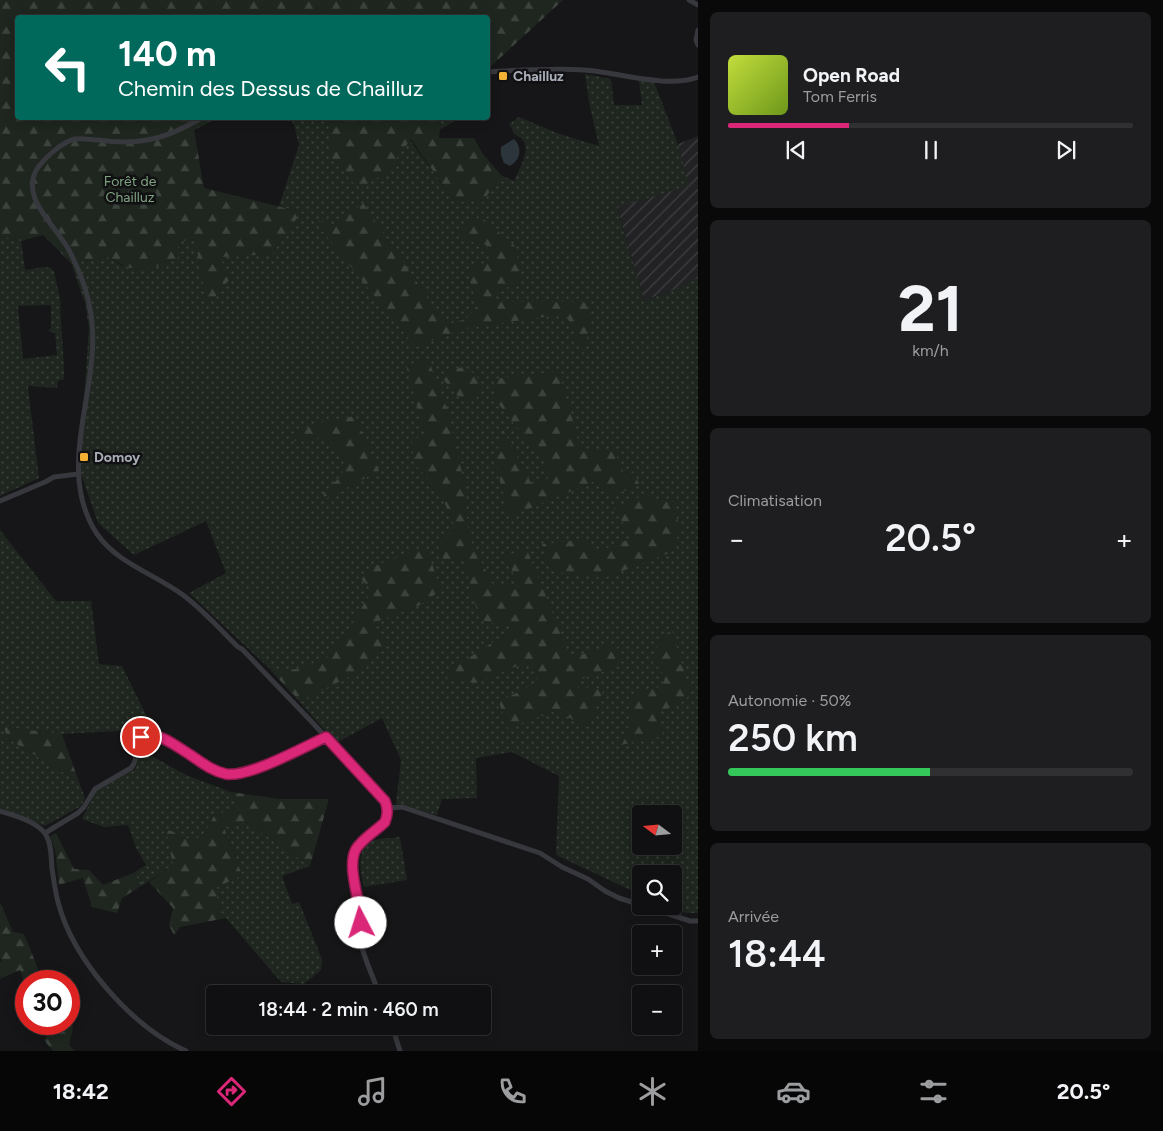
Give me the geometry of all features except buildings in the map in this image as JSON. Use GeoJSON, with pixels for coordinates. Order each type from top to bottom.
{"type":"FeatureCollection","features":[{"type":"Feature","properties":{"kind":"street"},"geometry":{"type":"LineString","coordinates":[[689,0],[698,5]]}},
{"type":"Feature","properties":{"kind":"street"},"geometry":{"type":"LineString","coordinates":[[698,30],[696,40],[698,45]]}},
{"type":"Feature","properties":{"kind":"street"},"geometry":{"type":"LineString","coordinates":[[490,72],[585,70],[663,81],[698,77]]}},
{"type":"Feature","properties":{"kind":"street"},"geometry":{"type":"LineString","coordinates":[[198,120],[167,135],[146,140],[114,142],[76,139],[54,151],[34,174],[32,185],[36,200],[42,212],[69,250],[87,295],[92,319],[92,352],[78,474],[84,506],[92,524],[102,539],[124,561],[182,594],[198,607],[242,649],[385,801],[388,808],[385,822],[359,846],[353,863],[353,873],[361,913],[361,944],[376,985]]}},
{"type":"Feature","properties":{"kind":"street"},"geometry":{"type":"LineString","coordinates":[[0,501],[45,482],[54,476],[78,474]]}},
{"type":"Feature","properties":{"kind":"street"},"geometry":{"type":"LineString","coordinates":[[45,834],[78,813],[95,789],[131,768],[135,763],[138,741],[145,734],[165,739],[216,771],[235,775],[266,764],[326,737]]}},
{"type":"Feature","properties":{"kind":"street"},"geometry":{"type":"LineString","coordinates":[[388,808],[402,807],[540,853],[562,867],[588,879],[610,894],[632,902]]}},
{"type":"Feature","properties":{"kind":"street"},"geometry":{"type":"LineString","coordinates":[[0,811],[25,820],[39,828],[50,842],[55,888],[66,926],[84,958],[112,996],[158,1036],[186,1051]]}},
{"type":"Feature","properties":{"kind":"street"},"geometry":{"type":"LineString","coordinates":[[671,915],[690,921],[698,921]]}},
{"type":"Feature","properties":{"kind":"street"},"geometry":{"type":"LineString","coordinates":[[395,1035],[400,1051]]}},
{"type":"Feature","properties":{"kind":"shaded area"},"geometry":{"type":"Polygon","coordinates":[[[698,136],[698,278],[674,290],[644,300],[617,206],[688,186],[678,144],[698,136]]]}},
{"type":"Feature","properties":{"kind":"shaded area"},"geometry":{"type":"Polygon","coordinates":[[[514,139],[519,146],[519,154],[516,161],[510,166],[504,163],[501,147],[514,139]]]}},
{"type":"Feature","properties":{"kind":"green space","name":"Forêt de Chailluz"},"geometry":{"type":"Polygon","coordinates":[[[0,0],[563,0],[490,67],[490,15],[15,15],[15,120],[214,120],[194,130],[204,188],[301,212],[272,254],[220,257],[230,279],[207,306],[195,239],[178,242],[178,258],[151,268],[136,269],[109,257],[71,263],[43,235],[21,241],[0,236],[0,0]]]}},
{"type":"Feature","properties":{"kind":"green space"},"geometry":{"type":"Polygon","coordinates":[[[585,74],[611,79],[614,105],[642,105],[639,80],[654,82],[678,144],[689,186],[617,207],[644,300],[674,290],[698,278],[698,913],[682,911],[682,865],[632,865],[632,891],[556,855],[559,776],[512,752],[476,758],[477,798],[442,799],[437,815],[396,804],[401,760],[382,718],[336,743],[272,671],[189,593],[226,573],[206,521],[134,555],[98,523],[79,468],[89,328],[85,303],[71,263],[109,257],[122,266],[177,242],[196,239],[207,306],[220,256],[272,254],[300,212],[279,206],[299,145],[291,120],[455,120],[440,129],[410,140],[455,202],[477,200],[477,209],[501,175],[514,181],[525,155],[525,143],[515,135],[509,124],[519,117],[557,133],[599,146],[585,74]]]}},
{"type":"Feature","properties":{"kind":"green space"},"geometry":{"type":"Polygon","coordinates":[[[328,120],[441,120],[439,138],[474,138],[483,154],[501,175],[477,210],[477,200],[455,203],[411,139],[386,173],[362,187],[352,182],[332,158],[328,120]]]}},
{"type":"Feature","properties":{"kind":"green space"},"geometry":{"type":"Polygon","coordinates":[[[363,203],[446,325],[466,319],[477,306],[467,270],[491,260],[486,245],[462,240],[459,226],[481,217],[516,247],[521,278],[493,297],[498,302],[587,302],[590,325],[583,355],[566,314],[466,328],[415,347],[312,218],[333,226],[363,203]]]}},
{"type":"Feature","properties":{"kind":"green space"},"geometry":{"type":"Polygon","coordinates":[[[0,236],[21,241],[25,270],[44,267],[51,268],[54,271],[61,304],[64,379],[58,381],[57,388],[28,387],[39,478],[0,496],[0,236]],[[51,305],[18,306],[23,359],[57,355],[55,333],[48,331],[51,328],[51,305]]]}},
{"type":"Feature","properties":{"kind":"green space"},"geometry":{"type":"Polygon","coordinates":[[[428,359],[448,411],[464,482],[469,537],[493,585],[519,587],[505,555],[527,550],[571,658],[616,643],[621,666],[575,681],[579,690],[593,686],[603,691],[588,727],[556,711],[507,728],[499,702],[539,681],[527,662],[476,683],[439,677],[515,628],[484,621],[473,601],[464,557],[445,564],[438,546],[455,528],[441,494],[414,463],[412,441],[424,433],[406,365],[428,359]]]}},
{"type":"Feature","properties":{"kind":"green space"},"geometry":{"type":"Polygon","coordinates":[[[462,367],[477,375],[481,396],[462,401],[442,378],[443,375],[462,367]]]}},
{"type":"Feature","properties":{"kind":"green space"},"geometry":{"type":"Polygon","coordinates":[[[559,371],[581,451],[614,449],[623,472],[633,473],[640,485],[613,495],[593,482],[509,517],[495,461],[503,430],[531,483],[548,479],[545,463],[497,402],[494,379],[559,371]]]}},
{"type":"Feature","properties":{"kind":"green space"},"geometry":{"type":"Polygon","coordinates":[[[355,416],[379,471],[325,499],[323,493],[341,476],[345,466],[336,447],[325,437],[294,441],[296,434],[318,423],[355,416]]]}},
{"type":"Feature","properties":{"kind":"green space"},"geometry":{"type":"Polygon","coordinates":[[[647,494],[655,502],[674,502],[680,532],[669,553],[604,578],[550,571],[542,544],[580,540],[600,551],[632,538],[614,508],[647,494]]]}},
{"type":"Feature","properties":{"kind":"green space"},"geometry":{"type":"Polygon","coordinates":[[[0,530],[56,601],[91,601],[99,664],[122,666],[153,729],[62,734],[4,727],[7,738],[79,782],[85,798],[81,806],[45,826],[0,809],[0,530]]]}},
{"type":"Feature","properties":{"kind":"green space"},"geometry":{"type":"Polygon","coordinates":[[[426,546],[441,590],[420,605],[373,623],[388,645],[363,670],[300,701],[271,671],[298,669],[328,657],[352,624],[372,590],[359,577],[377,565],[426,546]]]}},
{"type":"Feature","properties":{"kind":"green space"},"geometry":{"type":"Polygon","coordinates":[[[672,630],[691,694],[679,705],[658,711],[664,736],[615,746],[629,726],[632,696],[642,691],[664,686],[662,673],[653,663],[653,659],[659,644],[672,630]]]}},
{"type":"Feature","properties":{"kind":"green space"},"geometry":{"type":"Polygon","coordinates":[[[4,727],[62,734],[79,782],[7,738],[4,727]]]}},
{"type":"Feature","properties":{"kind":"green space"},"geometry":{"type":"Polygon","coordinates":[[[141,750],[186,775],[231,792],[240,806],[214,816],[203,836],[192,840],[173,865],[143,885],[133,873],[146,865],[136,848],[128,825],[104,827],[82,819],[96,791],[135,769],[141,750]]]}},
{"type":"Feature","properties":{"kind":"green space"},"geometry":{"type":"Polygon","coordinates":[[[231,792],[279,799],[329,799],[310,866],[247,822],[224,828],[242,875],[216,888],[219,910],[226,918],[180,927],[174,935],[169,925],[173,908],[149,882],[173,865],[166,829],[192,840],[203,836],[214,816],[240,806],[231,792]]]}},
{"type":"Feature","properties":{"kind":"green space"},"geometry":{"type":"Polygon","coordinates":[[[247,822],[310,866],[282,876],[292,904],[299,902],[322,959],[321,970],[304,984],[281,982],[219,910],[215,888],[242,875],[224,828],[247,822]]]}},
{"type":"Feature","properties":{"kind":"green space"},"geometry":{"type":"Polygon","coordinates":[[[56,833],[74,869],[89,870],[103,885],[133,873],[143,885],[122,898],[117,913],[92,907],[83,878],[59,885],[55,850],[50,836],[56,833]]]}},
{"type":"Feature","properties":{"kind":"green space"},"geometry":{"type":"Polygon","coordinates":[[[400,837],[407,880],[364,887],[361,862],[363,850],[372,841],[400,837]]]}},
{"type":"Feature","properties":{"kind":"green space"},"geometry":{"type":"Polygon","coordinates":[[[0,902],[13,932],[24,934],[39,970],[15,970],[15,972],[0,979],[0,962],[2,961],[0,958],[0,902]]]}},
{"type":"Feature","properties":{"kind":"green space"},"geometry":{"type":"Polygon","coordinates":[[[48,1035],[71,1035],[69,1045],[75,1051],[53,1051],[44,1040],[48,1035]]]}},
{"type":"Feature","properties":{"kind":"place","name":"Chailluz"},"geometry":{"type":"Point","coordinates":[503,76]}},
{"type":"Feature","properties":{"kind":"place","name":"Domoy"},"geometry":{"type":"Point","coordinates":[84,457]}},
{"type":"Feature","properties":{"kind":"route"},"geometry":{"type":"LineString","coordinates":[[141,737],[145,734],[150,734],[165,739],[206,766],[216,771],[235,775],[266,764],[326,737],[385,801],[388,808],[385,822],[359,846],[354,856],[353,873],[359,900],[361,923]]}}]}
